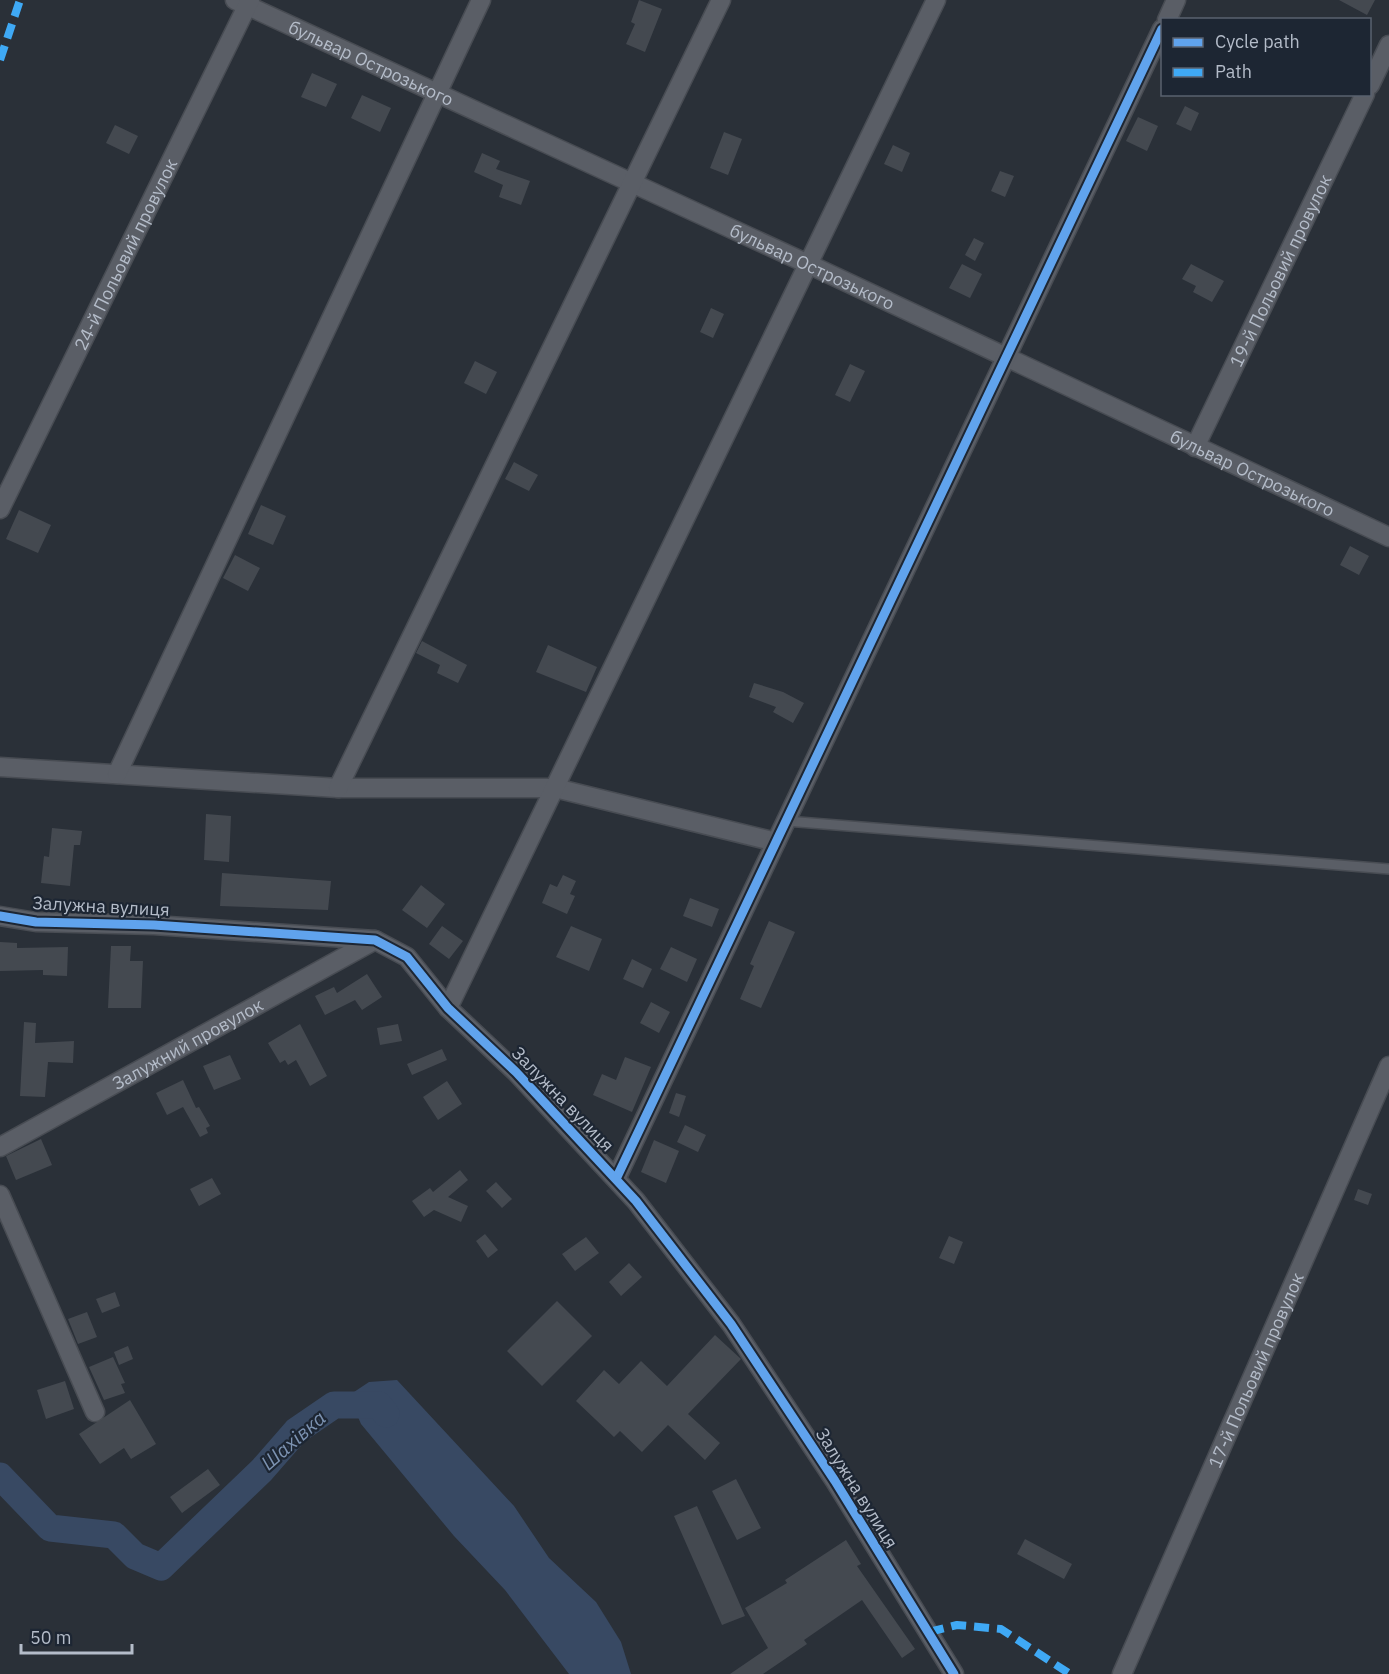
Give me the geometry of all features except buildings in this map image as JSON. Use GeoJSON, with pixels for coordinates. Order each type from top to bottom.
{"type":"FeatureCollection","features":[{"type":"Feature","properties":{"kind":"street"},"geometry":{"type":"LineString","coordinates":[[117,774],[482,0]]}},
{"type":"Feature","properties":{"kind":"street"},"geometry":{"type":"LineString","coordinates":[[338,788],[721,0]]}},
{"type":"Feature","properties":{"kind":"street"},"geometry":{"type":"LineString","coordinates":[[448,1008],[936,0]]}},
{"type":"Feature","properties":{"kind":"street"},"geometry":{"type":"LineString","coordinates":[[1168,18],[1176,0]]}},
{"type":"Feature","properties":{"kind":"street","name":"бульвар Острозького"},"geometry":{"type":"LineString","coordinates":[[244,2],[438,95],[808,264],[1389,537]]}},
{"type":"Feature","properties":{"kind":"street","name":"24-й Польовий провулок"},"geometry":{"type":"LineString","coordinates":[[0,509],[244,2]]}},
{"type":"Feature","properties":{"kind":"street"},"geometry":{"type":"LineString","coordinates":[[616,1179],[1161,31]]}},
{"type":"Feature","properties":{"kind":"street"},"geometry":{"type":"LineString","coordinates":[[1371,84],[1389,45]]}},
{"type":"Feature","properties":{"kind":"street","name":"19-й Польовий провулок"},"geometry":{"type":"LineString","coordinates":[[1195,447],[1364,96]]}},
{"type":"Feature","properties":{"kind":"street"},"geometry":{"type":"LineString","coordinates":[[0,767],[338,788],[555,788],[776,842]]}},
{"type":"Feature","properties":{"kind":"street","name":"Залужна вулиця"},"geometry":{"type":"LineString","coordinates":[[0,915],[36,922],[154,925],[375,940],[407,957],[448,1008],[516,1072],[636,1201],[731,1324],[835,1481],[954,1674]]}},
{"type":"Feature","properties":{"kind":"street","name":"Залужний провулок"},"geometry":{"type":"LineString","coordinates":[[0,1147],[375,940]]}},
{"type":"Feature","properties":{"kind":"street","name":"17-й Польовий провулок"},"geometry":{"type":"LineString","coordinates":[[1122,1674],[1389,1066]]}},
{"type":"Feature","properties":{"kind":"street"},"geometry":{"type":"LineString","coordinates":[[0,1195],[94,1412]]}},
{"type":"Feature","properties":{"kind":"lane"},"geometry":{"type":"LineString","coordinates":[[786,821],[1389,869]]}},
{"type":"Feature","properties":{"kind":"water"},"geometry":{"type":"Polygon","coordinates":[[[397,1380],[514,1506],[549,1558],[596,1602],[621,1642],[631,1674],[569,1674],[505,1590],[454,1536],[361,1424],[352,1403],[354,1392],[369,1382],[397,1380]]]}},
{"type":"Feature","properties":{"kind":"waterway","name":"Шахівка"},"geometry":{"type":"LineString","coordinates":[[0,1476],[50,1528],[114,1535],[135,1556],[161,1567],[262,1470],[296,1431],[334,1405],[379,1405],[386,1414]]}},
{"type":"Feature","properties":{"kind":"marked path"},"geometry":{"type":"LineString","coordinates":[[0,60],[20,0]]}},
{"type":"Feature","properties":{"kind":"marked path"},"geometry":{"type":"LineString","coordinates":[[929,1632],[957,1625],[1001,1629],[1070,1674]]}},
{"type":"Feature","properties":{"kind":"cycle path"},"geometry":{"type":"LineString","coordinates":[[616,1179],[1161,31]]}},
{"type":"Feature","properties":{"kind":"cycle path"},"geometry":{"type":"LineString","coordinates":[[0,916],[36,922],[154,925],[375,940],[407,957],[448,1008],[516,1072],[636,1201],[731,1324],[835,1481],[954,1674]]}}]}
